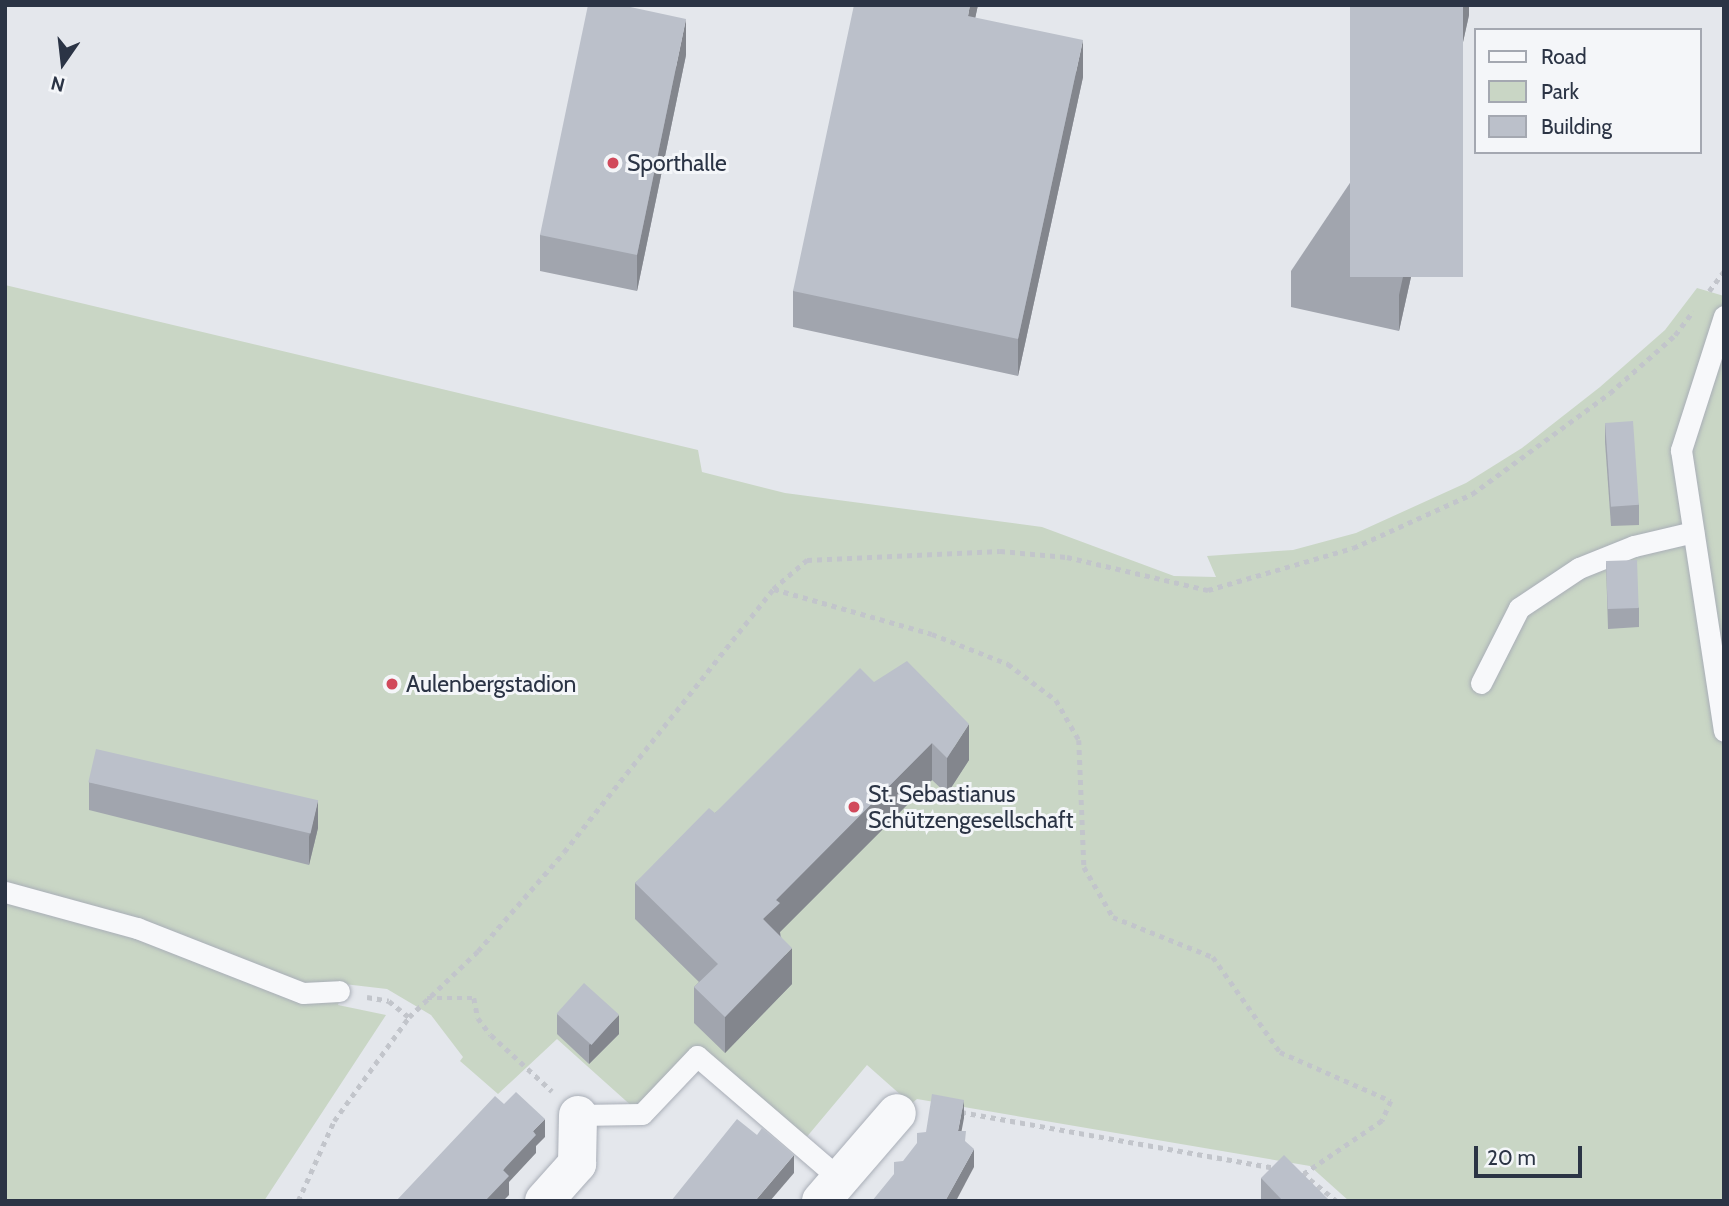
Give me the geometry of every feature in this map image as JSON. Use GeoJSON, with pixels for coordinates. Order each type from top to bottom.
{"type":"FeatureCollection","features":[{"type":"Feature","properties":{"kind":"street"},"geometry":{"type":"LineString","coordinates":[[830,1190],[897,1113]]}},
{"type":"Feature","properties":{"kind":"street"},"geometry":{"type":"LineString","coordinates":[[544,1201],[577,1164],[578,1115]]}},
{"type":"Feature","properties":{"kind":"lane"},"geometry":{"type":"LineString","coordinates":[[1724,316],[1681,450],[1724,731]]}},
{"type":"Feature","properties":{"kind":"lane"},"geometry":{"type":"LineString","coordinates":[[1481,684],[1519,608],[1579,568],[1634,546],[1693,532]]}},
{"type":"Feature","properties":{"kind":"lane"},"geometry":{"type":"LineString","coordinates":[[5,892],[137,928],[303,993],[339,991]]}},
{"type":"Feature","properties":{"kind":"lane"},"geometry":{"type":"LineString","coordinates":[[578,1115],[642,1114],[697,1056],[830,1190]]}},
{"type":"Feature","properties":{"kind":"path"},"geometry":{"type":"LineString","coordinates":[[298,1201],[334,1121],[409,1017],[478,951],[564,852],[773,589],[807,560],[1000,551],[1067,557],[1208,590],[1353,548],[1472,494],[1526,458],[1610,393],[1675,335],[1724,271]]}},
{"type":"Feature","properties":{"kind":"path"},"geometry":{"type":"LineString","coordinates":[[773,589],[932,634],[995,659],[1056,700],[1079,740],[1084,867],[1113,917],[1213,957],[1280,1052],[1391,1101],[1382,1121],[1304,1174]]}},
{"type":"Feature","properties":{"kind":"path"},"geometry":{"type":"LineString","coordinates":[[339,991],[389,1001],[409,1017]]}},
{"type":"Feature","properties":{"kind":"path"},"geometry":{"type":"LineString","coordinates":[[427,998],[474,998],[478,1018],[491,1035],[578,1115]]}},
{"type":"Feature","properties":{"kind":"path"},"geometry":{"type":"LineString","coordinates":[[897,1113],[922,1106],[1278,1169]]}},
{"type":"Feature","properties":{"kind":"path"},"geometry":{"type":"LineString","coordinates":[[1291,1171],[1304,1174],[1337,1201]]}},
{"type":"Feature","properties":{"kind":"green space"},"geometry":{"type":"Polygon","coordinates":[[[5,285],[698,450],[702,472],[785,493],[1042,527],[1174,576],[1216,577],[1207,556],[1293,550],[1356,533],[1466,483],[1522,448],[1600,387],[1665,330],[1697,288],[1724,296],[1724,1201],[1349,1201],[1310,1166],[917,1099],[911,1104],[867,1065],[805,1139],[695,1046],[635,1109],[557,1039],[498,1094],[460,1061],[463,1057],[431,1015],[387,989],[344,984],[338,1005],[386,1015],[264,1201],[5,1201],[5,285]]]}},
{"type":"Feature","properties":{"kind":"building","name":"Sporthalle"},"geometry":{"type":"Polygon","coordinates":[[[588,5],[621,5],[686,19],[637,255],[540,235],[588,5]]]}},
{"type":"Feature","properties":{"kind":"building"},"geometry":{"type":"Polygon","coordinates":[[[854,5],[970,5],[968,16],[1083,40],[1018,339],[793,291],[854,5]]]}},
{"type":"Feature","properties":{"kind":"building"},"geometry":{"type":"Polygon","coordinates":[[[1350,5],[1463,5],[1463,277],[1350,277],[1350,5]]]}},
{"type":"Feature","properties":{"kind":"building"},"geometry":{"type":"Polygon","coordinates":[[[1633,421],[1639,505],[1611,507],[1605,423],[1633,421]]]}},
{"type":"Feature","properties":{"kind":"building"},"geometry":{"type":"Polygon","coordinates":[[[1637,560],[1639,608],[1608,609],[1606,561],[1637,560]]]}},
{"type":"Feature","properties":{"kind":"building"},"geometry":{"type":"Polygon","coordinates":[[[907,661],[969,724],[947,758],[932,743],[776,900],[780,903],[763,919],[792,948],[725,1017],[694,987],[718,964],[635,883],[709,808],[715,813],[860,668],[874,682],[907,661]]]}},
{"type":"Feature","properties":{"kind":"building"},"geometry":{"type":"Polygon","coordinates":[[[96,749],[318,800],[311,833],[88,782],[96,749]]]}},
{"type":"Feature","properties":{"kind":"building"},"geometry":{"type":"Polygon","coordinates":[[[584,983],[619,1014],[591,1045],[557,1013],[584,983]]]}},
{"type":"Feature","properties":{"kind":"building"},"geometry":{"type":"Polygon","coordinates":[[[516,1092],[545,1119],[533,1131],[536,1135],[503,1170],[509,1176],[485,1201],[396,1201],[495,1096],[504,1104],[516,1092]]]}},
{"type":"Feature","properties":{"kind":"building"},"geometry":{"type":"Polygon","coordinates":[[[932,1094],[964,1100],[958,1131],[966,1131],[965,1141],[974,1149],[947,1198],[945,1201],[872,1201],[894,1174],[894,1162],[903,1161],[917,1143],[917,1133],[926,1132],[932,1094]]]}},
{"type":"Feature","properties":{"kind":"building"},"geometry":{"type":"Polygon","coordinates":[[[737,1119],[757,1135],[762,1128],[794,1155],[755,1201],[671,1201],[737,1119]]]}},
{"type":"Feature","properties":{"kind":"building"},"geometry":{"type":"Polygon","coordinates":[[[1284,1155],[1330,1201],[1283,1201],[1261,1178],[1284,1155]]]}},
{"type":"Feature","properties":{"kind":"place","name":"Sporthalle"},"geometry":{"type":"Point","coordinates":[613,163]}},
{"type":"Feature","properties":{"kind":"place","name":"Aulenbergstadion"},"geometry":{"type":"Point","coordinates":[392,684]}},
{"type":"Feature","properties":{"kind":"place","name":"St. Sebastianus Schützengesellschaft"},"geometry":{"type":"Point","coordinates":[854,807]}}]}
